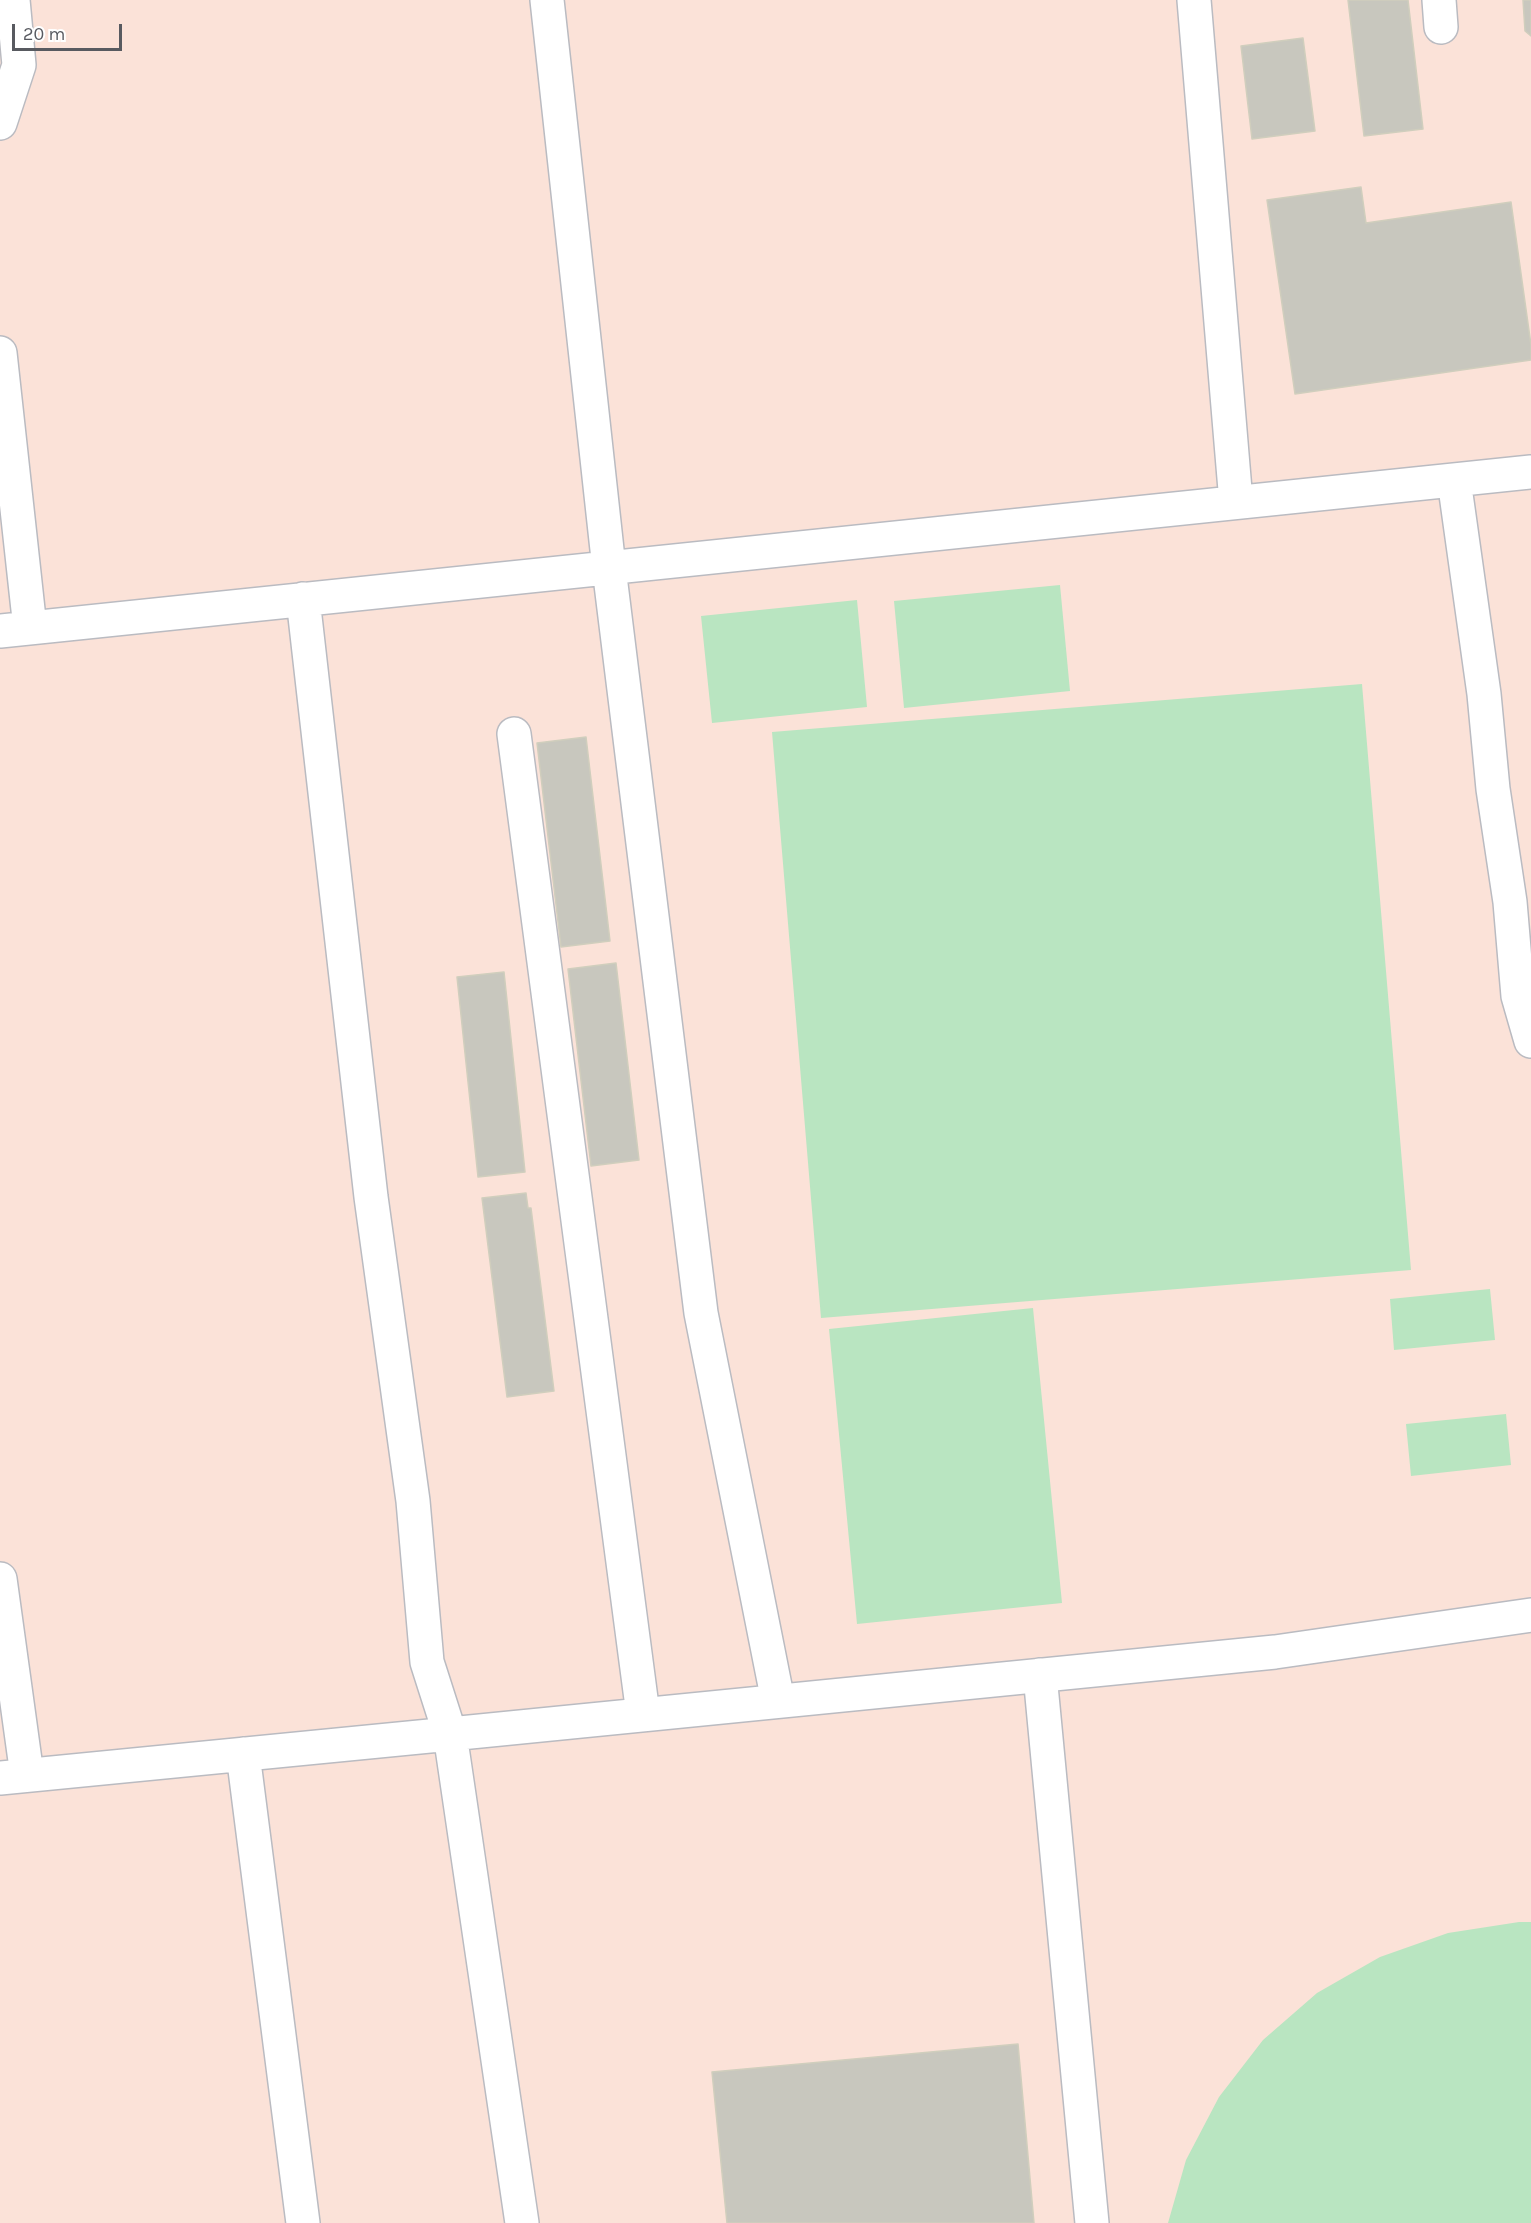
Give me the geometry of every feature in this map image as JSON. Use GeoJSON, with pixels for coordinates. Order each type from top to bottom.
{"type":"FeatureCollection","features":[{"type":"Feature","properties":{"kind":"street"},"geometry":{"type":"LineString","coordinates":[[0,123],[19,65],[13,0]]}},
{"type":"Feature","properties":{"kind":"street"},"geometry":{"type":"LineString","coordinates":[[547,0],[609,568],[701,1313],[778,1701]]}},
{"type":"Feature","properties":{"kind":"street"},"geometry":{"type":"LineString","coordinates":[[1194,0],[1236,502]]}},
{"type":"Feature","properties":{"kind":"street"},"geometry":{"type":"LineString","coordinates":[[0,353],[15,629],[1531,472]]}},
{"type":"Feature","properties":{"kind":"street"},"geometry":{"type":"LineString","coordinates":[[1454,480],[1484,694],[1493,789],[1510,902],[1518,996],[1531,1041]]}},
{"type":"Feature","properties":{"kind":"street"},"geometry":{"type":"LineString","coordinates":[[303,599],[371,1197],[413,1501],[427,1662],[450,1734],[522,2223]]}},
{"type":"Feature","properties":{"kind":"street"},"geometry":{"type":"LineString","coordinates":[[514,734],[643,1714]]}},
{"type":"Feature","properties":{"kind":"street"},"geometry":{"type":"LineString","coordinates":[[0,1579],[14,1776],[1275,1652],[1531,1615]]}},
{"type":"Feature","properties":{"kind":"street"},"geometry":{"type":"LineString","coordinates":[[1040,1675],[1092,2223]]}},
{"type":"Feature","properties":{"kind":"street"},"geometry":{"type":"LineString","coordinates":[[243,1754],[303,2223]]}},
{"type":"Feature","properties":{"kind":"shaded area"},"geometry":{"type":"Polygon","coordinates":[[[0,0],[1531,0],[1531,2223],[0,2223],[0,0]]]}},
{"type":"Feature","properties":{"kind":"green space"},"geometry":{"type":"Polygon","coordinates":[[[1060,585],[1070,691],[904,708],[894,601],[1060,585]]]}},
{"type":"Feature","properties":{"kind":"green space"},"geometry":{"type":"Polygon","coordinates":[[[857,600],[867,707],[712,723],[701,616],[857,600]]]}},
{"type":"Feature","properties":{"kind":"green space"},"geometry":{"type":"Polygon","coordinates":[[[1362,684],[1411,1270],[821,1318],[772,732],[1362,684]]]}},
{"type":"Feature","properties":{"kind":"green space"},"geometry":{"type":"Polygon","coordinates":[[[1490,1289],[1495,1340],[1394,1350],[1390,1299],[1490,1289]]]}},
{"type":"Feature","properties":{"kind":"green space"},"geometry":{"type":"Polygon","coordinates":[[[1033,1308],[1062,1603],[857,1624],[829,1329],[1033,1308]]]}},
{"type":"Feature","properties":{"kind":"green space"},"geometry":{"type":"Polygon","coordinates":[[[1506,1414],[1511,1465],[1411,1476],[1406,1424],[1506,1414]]]}},
{"type":"Feature","properties":{"kind":"green space"},"geometry":{"type":"Polygon","coordinates":[[[1531,1922],[1531,2223],[1168,2223],[1186,2160],[1219,2097],[1263,2040],[1317,1993],[1380,1957],[1448,1933],[1531,1922]]]}},
{"type":"Feature","properties":{"kind":"building"},"geometry":{"type":"Polygon","coordinates":[[[1348,0],[1408,0],[1423,129],[1364,136],[1348,0]]]}},
{"type":"Feature","properties":{"kind":"building"},"geometry":{"type":"Polygon","coordinates":[[[1523,0],[1531,0],[1531,36],[1525,31],[1523,0]]]}},
{"type":"Feature","properties":{"kind":"building"},"geometry":{"type":"Polygon","coordinates":[[[1303,38],[1315,131],[1252,139],[1241,46],[1303,38]]]}},
{"type":"Feature","properties":{"kind":"building"},"geometry":{"type":"Polygon","coordinates":[[[1361,187],[1366,223],[1511,202],[1531,345],[1531,360],[1295,394],[1267,200],[1361,187]]]}},
{"type":"Feature","properties":{"kind":"building"},"geometry":{"type":"Polygon","coordinates":[[[586,737],[610,941],[561,947],[537,743],[586,737]]]}},
{"type":"Feature","properties":{"kind":"building"},"geometry":{"type":"Polygon","coordinates":[[[616,963],[639,1160],[591,1166],[568,969],[616,963]]]}},
{"type":"Feature","properties":{"kind":"building"},"geometry":{"type":"Polygon","coordinates":[[[504,972],[525,1172],[478,1177],[457,977],[504,972]]]}},
{"type":"Feature","properties":{"kind":"building"},"geometry":{"type":"Polygon","coordinates":[[[526,1193],[528,1208],[531,1208],[554,1391],[507,1397],[482,1198],[526,1193]]]}},
{"type":"Feature","properties":{"kind":"building"},"geometry":{"type":"Polygon","coordinates":[[[1018,2044],[1034,2223],[727,2223],[712,2072],[1018,2044]]]}}]}
